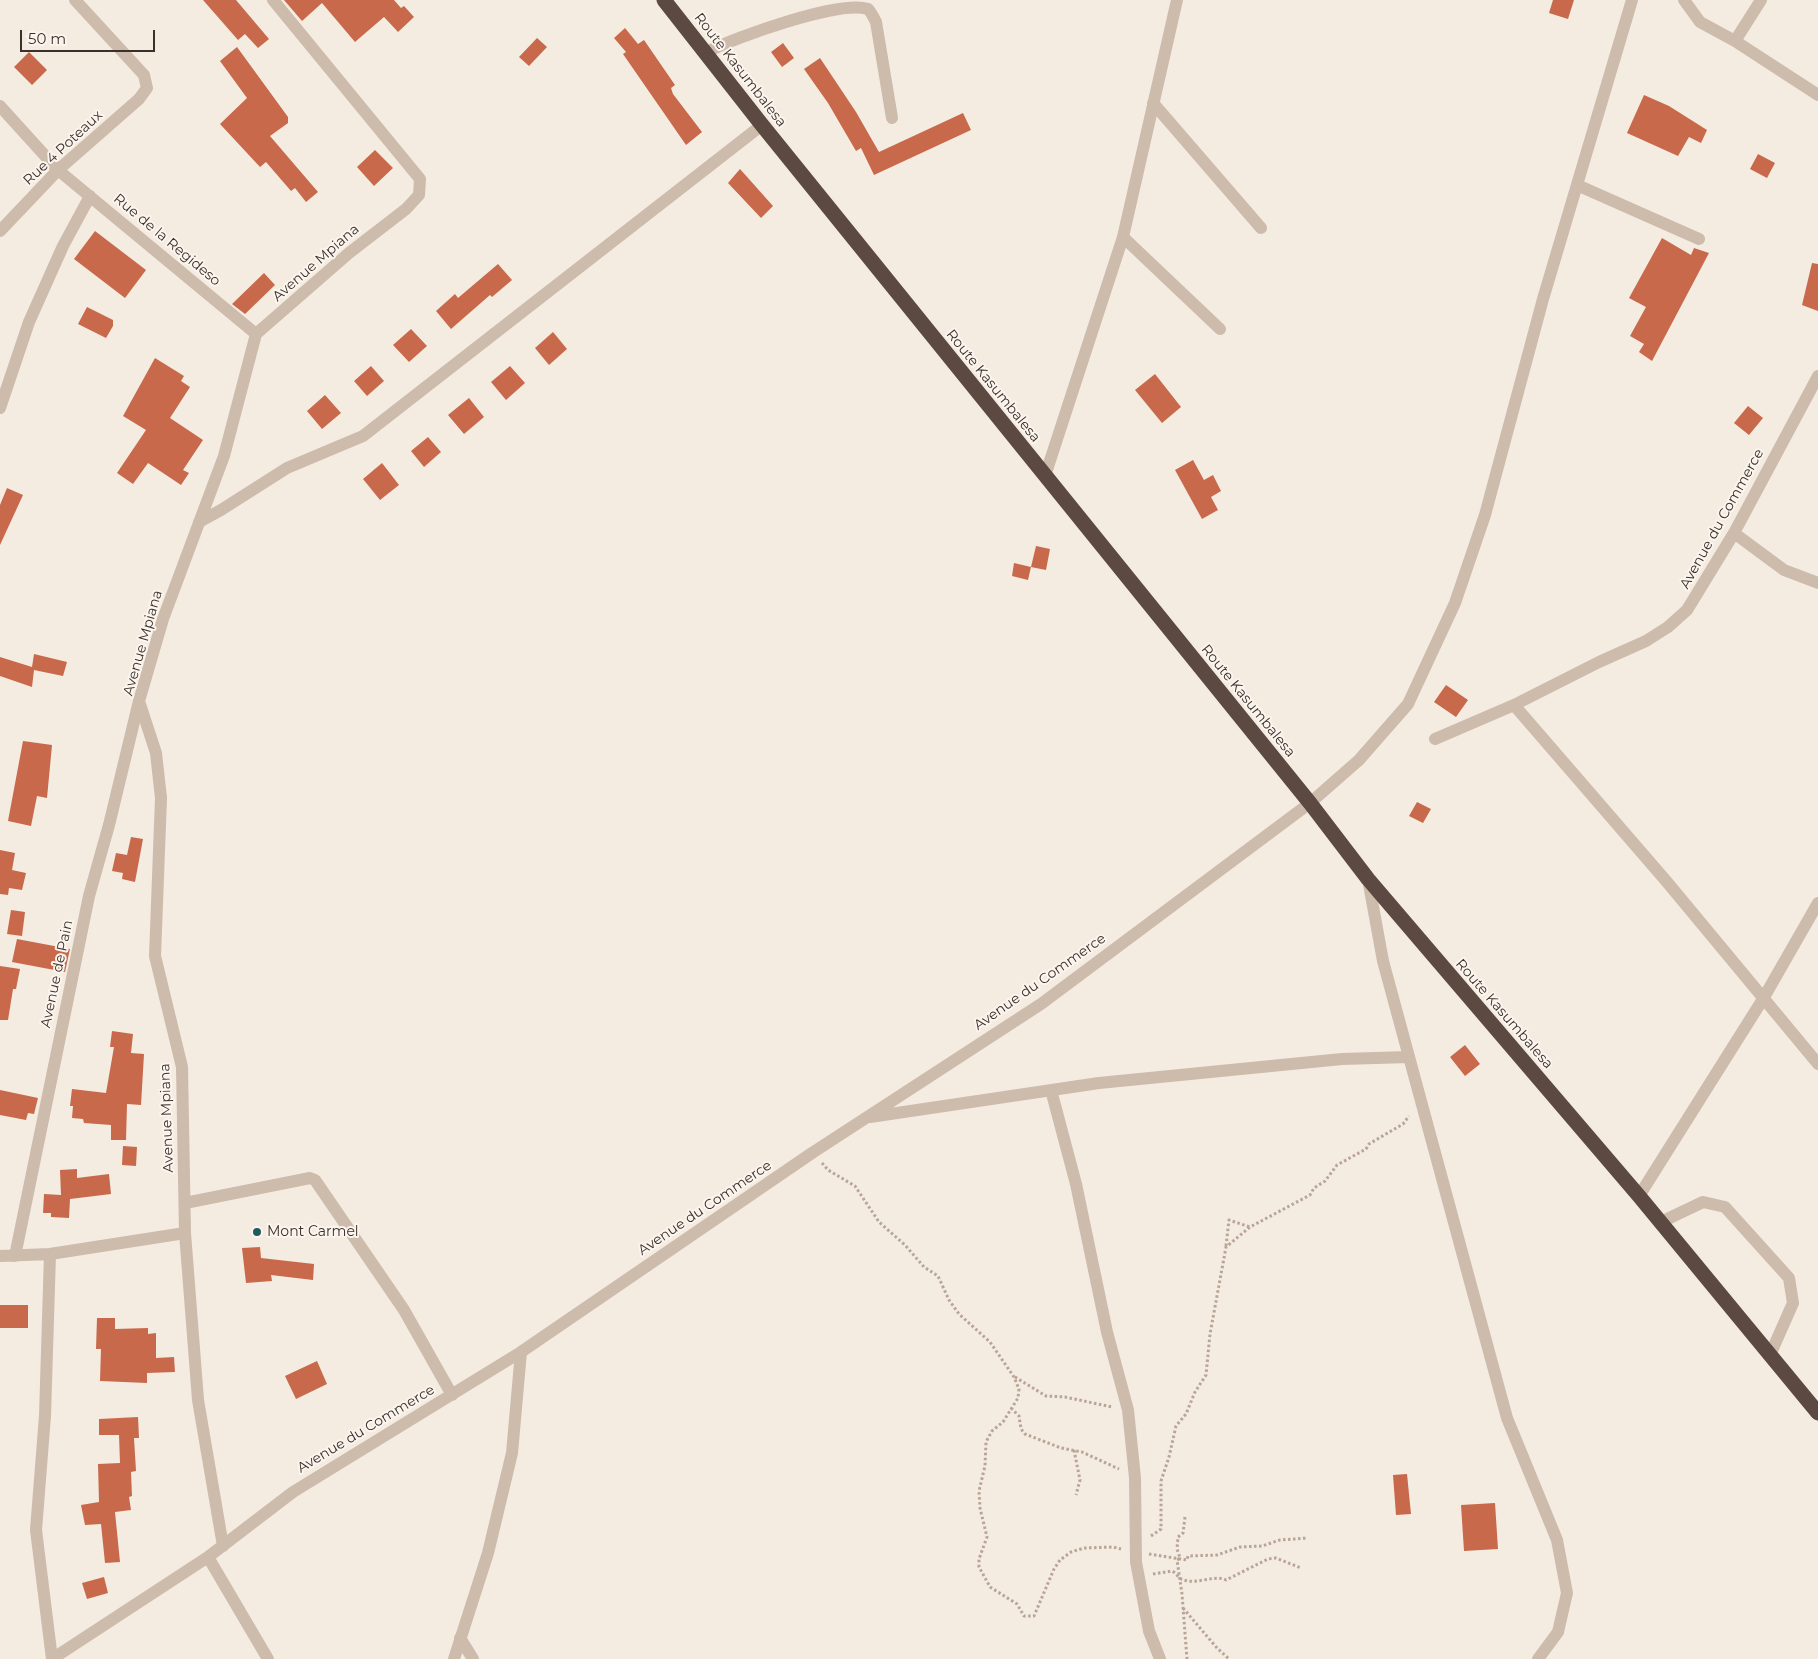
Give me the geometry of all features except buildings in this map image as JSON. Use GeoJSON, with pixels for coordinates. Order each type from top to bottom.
{"type":"FeatureCollection","features":[{"type":"Feature","properties":{"kind":"highway","name":"Route Kasumbalesa"},"geometry":{"type":"LineString","coordinates":[[664,0],[707,52],[762,125],[1310,803],[1368,879],[1661,1222],[1818,1413]]}},
{"type":"Feature","properties":{"kind":"street","name":"Rue 4 Poteaux"},"geometry":{"type":"LineString","coordinates":[[0,231],[58,170],[139,99],[147,88],[144,75],[75,0]]}},
{"type":"Feature","properties":{"kind":"street","name":"Avenue Mpiana"},"geometry":{"type":"LineString","coordinates":[[223,1546],[198,1400],[185,1233],[182,1068],[155,956],[160,789],[156,752],[139,701],[163,619],[224,456],[256,334],[349,252],[406,209],[419,195],[420,179],[273,0]]}},
{"type":"Feature","properties":{"kind":"street"},"geometry":{"type":"LineString","coordinates":[[1045,476],[1123,237],[1177,0]]}},
{"type":"Feature","properties":{"kind":"street","name":"Avenue du Commerce"},"geometry":{"type":"LineString","coordinates":[[52,1659],[208,1558],[293,1492],[521,1352],[812,1152],[1041,1004],[1310,803],[1359,760],[1408,704],[1455,603],[1485,515],[1543,299],[1632,0]]}},
{"type":"Feature","properties":{"kind":"street"},"geometry":{"type":"LineString","coordinates":[[1684,0],[1700,22],[1735,41],[1818,96]]}},
{"type":"Feature","properties":{"kind":"street"},"geometry":{"type":"LineString","coordinates":[[1735,41],[1761,0]]}},
{"type":"Feature","properties":{"kind":"street"},"geometry":{"type":"LineString","coordinates":[[707,52],[757,27],[836,3],[853,4],[868,9],[876,22],[892,118]]}},
{"type":"Feature","properties":{"kind":"street"},"geometry":{"type":"LineString","coordinates":[[1153,103],[1261,228]]}},
{"type":"Feature","properties":{"kind":"street","name":"Rue de la Regideso"},"geometry":{"type":"LineString","coordinates":[[0,106],[58,170],[256,334]]}},
{"type":"Feature","properties":{"kind":"street"},"geometry":{"type":"LineString","coordinates":[[199,522],[287,468],[363,436],[762,125]]}},
{"type":"Feature","properties":{"kind":"street"},"geometry":{"type":"LineString","coordinates":[[1577,185],[1699,239]]}},
{"type":"Feature","properties":{"kind":"street"},"geometry":{"type":"LineString","coordinates":[[0,408],[29,322],[63,246],[90,196]]}},
{"type":"Feature","properties":{"kind":"street"},"geometry":{"type":"LineString","coordinates":[[1123,237],[1220,329]]}},
{"type":"Feature","properties":{"kind":"street","name":"Avenue du Commerce"},"geometry":{"type":"LineString","coordinates":[[1435,739],[1514,705],[1598,662],[1646,641],[1668,627],[1686,610],[1701,590],[1734,533],[1818,376]]}},
{"type":"Feature","properties":{"kind":"street"},"geometry":{"type":"LineString","coordinates":[[1734,533],[1784,570],[1818,583]]}},
{"type":"Feature","properties":{"kind":"street","name":"Avenue de Pain"},"geometry":{"type":"LineString","coordinates":[[15,1256],[89,896],[109,825],[139,701]]}},
{"type":"Feature","properties":{"kind":"street"},"geometry":{"type":"LineString","coordinates":[[1514,705],[1667,882],[1818,1064]]}},
{"type":"Feature","properties":{"kind":"street"},"geometry":{"type":"LineString","coordinates":[[1368,879],[1383,962],[1507,1418],[1557,1540],[1567,1593],[1558,1632],[1538,1659]]}},
{"type":"Feature","properties":{"kind":"street"},"geometry":{"type":"LineString","coordinates":[[1639,1196],[1763,999],[1818,903]]}},
{"type":"Feature","properties":{"kind":"street"},"geometry":{"type":"LineString","coordinates":[[866,1117],[1099,1083],[1342,1059],[1409,1057]]}},
{"type":"Feature","properties":{"kind":"street"},"geometry":{"type":"LineString","coordinates":[[1051,1090],[1076,1184],[1107,1332],[1128,1410],[1135,1478],[1136,1562],[1149,1631],[1160,1659]]}},
{"type":"Feature","properties":{"kind":"street"},"geometry":{"type":"LineString","coordinates":[[185,1203],[310,1178],[315,1180],[404,1310],[452,1395]]}},
{"type":"Feature","properties":{"kind":"street"},"geometry":{"type":"LineString","coordinates":[[1661,1222],[1703,1202],[1725,1207],[1788,1278],[1793,1303],[1770,1355]]}},
{"type":"Feature","properties":{"kind":"street"},"geometry":{"type":"LineString","coordinates":[[0,1256],[50,1254],[185,1233]]}},
{"type":"Feature","properties":{"kind":"street"},"geometry":{"type":"LineString","coordinates":[[50,1254],[45,1416],[36,1530],[52,1659]]}},
{"type":"Feature","properties":{"kind":"street"},"geometry":{"type":"LineString","coordinates":[[454,1659],[488,1552],[512,1453],[521,1352]]}},
{"type":"Feature","properties":{"kind":"street"},"geometry":{"type":"LineString","coordinates":[[208,1558],[268,1659]]}},
{"type":"Feature","properties":{"kind":"street"},"geometry":{"type":"LineString","coordinates":[[460,1638],[473,1659]]}},
{"type":"Feature","properties":{"kind":"path"},"geometry":{"type":"LineString","coordinates":[[1226,1247],[1244,1234],[1250,1227],[1310,1195],[1314,1188],[1325,1181],[1337,1165],[1366,1149],[1369,1144],[1382,1138],[1410,1116],[1423,1109]]}},
{"type":"Feature","properties":{"kind":"path"},"geometry":{"type":"LineString","coordinates":[[812,1152],[828,1170],[855,1186],[879,1222],[905,1245],[924,1267],[938,1276],[958,1314],[990,1342],[1014,1377],[1019,1389],[1018,1398],[1003,1422],[987,1436],[979,1491],[980,1508],[987,1532],[979,1560],[979,1567],[984,1581],[996,1593],[1017,1604],[1024,1616],[1034,1616],[1054,1569],[1060,1560],[1071,1552],[1084,1548],[1113,1547],[1122,1549],[1149,1574],[1172,1571],[1179,1577],[1197,1581],[1207,1581],[1215,1578],[1226,1580],[1254,1567],[1264,1560],[1276,1558],[1301,1568]]}},
{"type":"Feature","properties":{"kind":"path"},"geometry":{"type":"LineString","coordinates":[[1137,1543],[1161,1530],[1161,1481],[1176,1426],[1186,1414],[1195,1392],[1206,1375],[1210,1334],[1229,1220],[1250,1227]]}},
{"type":"Feature","properties":{"kind":"path"},"geometry":{"type":"LineString","coordinates":[[1014,1377],[1046,1396],[1073,1398],[1128,1410]]}},
{"type":"Feature","properties":{"kind":"path"},"geometry":{"type":"LineString","coordinates":[[1011,1408],[1019,1416],[1021,1429],[1025,1434],[1061,1448],[1073,1449],[1135,1478]]}},
{"type":"Feature","properties":{"kind":"path"},"geometry":{"type":"LineString","coordinates":[[1073,1449],[1078,1461],[1080,1480],[1076,1494]]}},
{"type":"Feature","properties":{"kind":"path"},"geometry":{"type":"LineString","coordinates":[[1185,1517],[1183,1533],[1178,1537],[1177,1549],[1180,1558],[1177,1560],[1187,1659]]}},
{"type":"Feature","properties":{"kind":"path"},"geometry":{"type":"LineString","coordinates":[[1136,1562],[1152,1554],[1177,1560],[1187,1560],[1188,1556],[1192,1555],[1217,1555],[1240,1547],[1262,1546],[1280,1540],[1308,1538]]}},
{"type":"Feature","properties":{"kind":"path"},"geometry":{"type":"LineString","coordinates":[[1182,1605],[1217,1648],[1229,1659]]}},
{"type":"Feature","properties":{"kind":"place","name":"Mont Carmel"},"geometry":{"type":"Point","coordinates":[257,1232]}}]}
